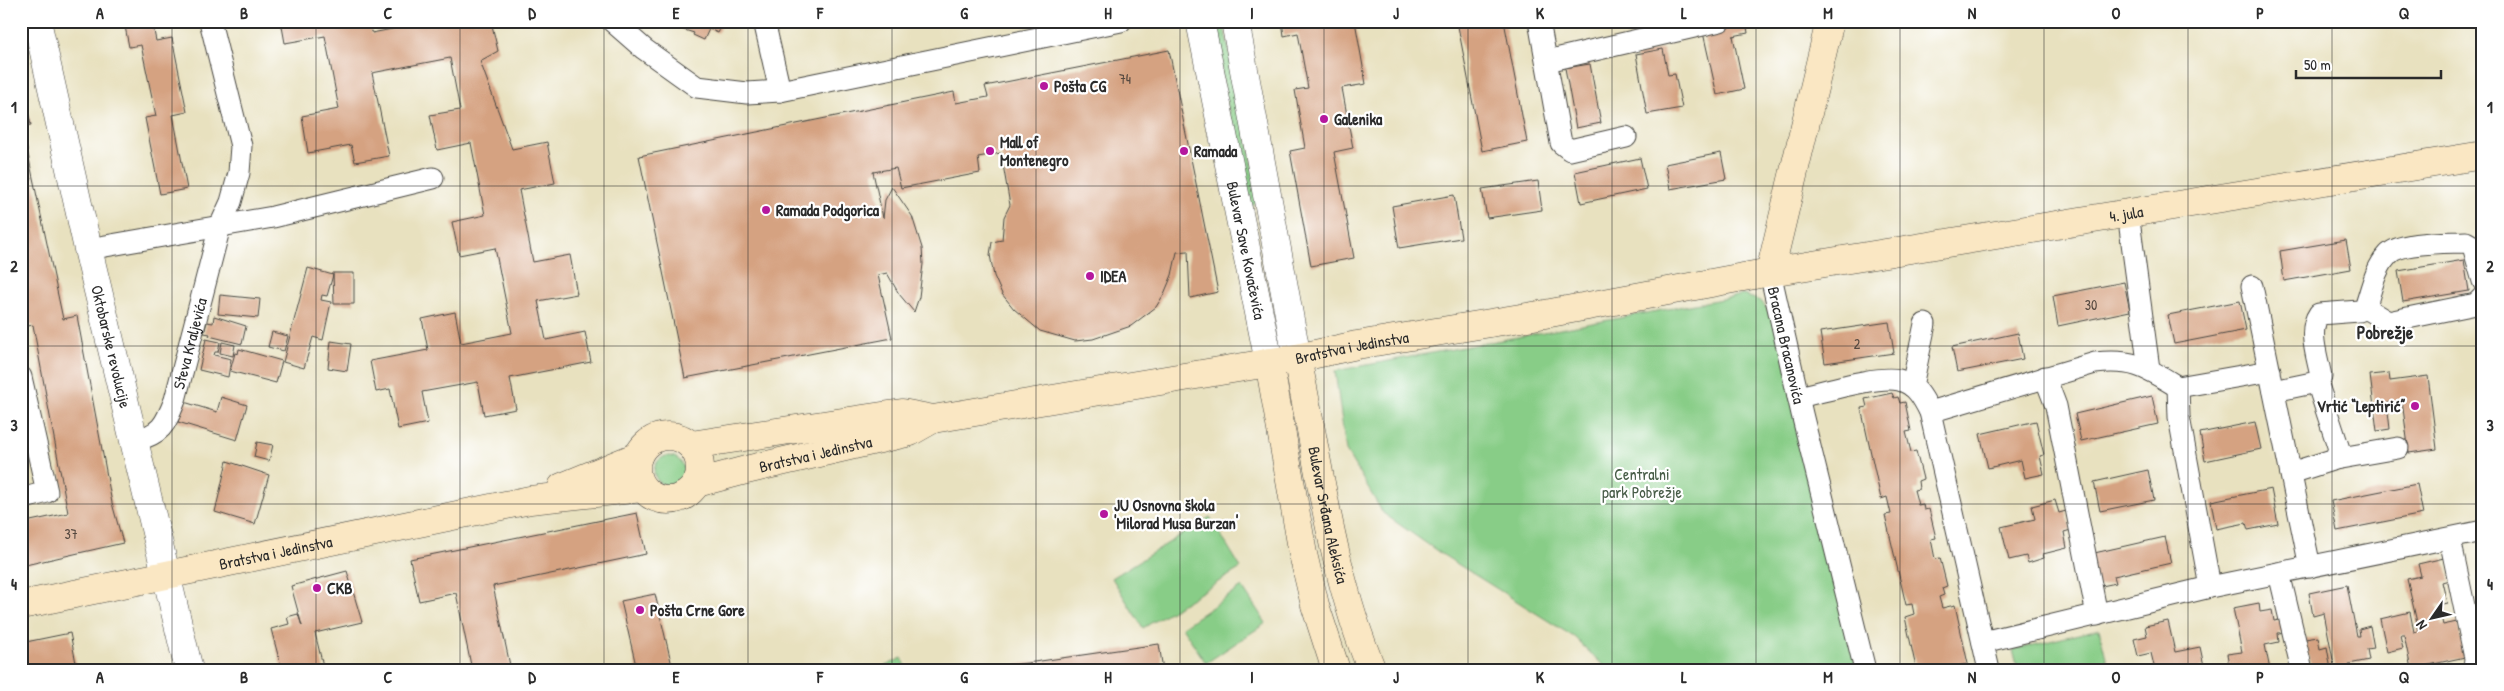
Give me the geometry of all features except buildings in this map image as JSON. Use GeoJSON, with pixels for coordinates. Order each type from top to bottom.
{"type":"FeatureCollection","features":[{"type":"Feature","properties":{"kind":"main road","name":"Bracana Bracanovića"},"geometry":{"type":"LineString","coordinates":[[1770,272],[1830,21]]}},
{"type":"Feature","properties":{"kind":"main road","name":"4. jula"},"geometry":{"type":"LineString","coordinates":[[1770,272],[2483,155]]}},
{"type":"Feature","properties":{"kind":"main road","name":"Bratstva i Jedinstva"},"geometry":{"type":"LineString","coordinates":[[697,483],[910,432],[939,418],[1297,358],[1367,343],[1545,314],[1770,272]]}},
{"type":"Feature","properties":{"kind":"main road","name":"Bulevar Srđana Aleksića"},"geometry":{"type":"LineString","coordinates":[[1297,358],[1334,547],[1353,616],[1372,670]]}},
{"type":"Feature","properties":{"kind":"main road","name":"Bulevar Srđana Aleksića"},"geometry":{"type":"LineString","coordinates":[[1269,362],[1303,554],[1315,605],[1336,670]]}},
{"type":"Feature","properties":{"kind":"main road","name":"Bratstva i Jedinstva"},"geometry":{"type":"LineString","coordinates":[[691,445],[902,413],[939,418]]}},
{"type":"Feature","properties":{"kind":"main road"},"geometry":{"type":"LineString","coordinates":[[662,436],[677,437],[691,445],[697,453],[700,463],[700,474],[697,483],[690,492],[682,498],[672,501],[660,500],[650,496],[642,488],[637,478],[635,467],[638,456],[648,443],[662,436]]}},
{"type":"Feature","properties":{"kind":"main road","name":"Bratstva i Jedinstva"},"geometry":{"type":"LineString","coordinates":[[530,500],[638,456]]}},
{"type":"Feature","properties":{"kind":"main road","name":"Bratstva i Jedinstva"},"geometry":{"type":"LineString","coordinates":[[21,605],[166,574],[233,563],[530,500],[642,488]]}},
{"type":"Feature","properties":{"kind":"street","name":"Oktobarske revolucije"},"geometry":{"type":"LineString","coordinates":[[37,21],[88,249],[189,670]]}},
{"type":"Feature","properties":{"kind":"street","name":"Steva Kraljevića"},"geometry":{"type":"LineString","coordinates":[[134,441],[156,433],[163,427],[169,417],[220,226],[231,202],[239,173],[241,146],[210,21]]}},
{"type":"Feature","properties":{"kind":"street"},"geometry":{"type":"LineString","coordinates":[[612,21],[644,49],[697,87],[716,91],[747,93],[780,91],[1121,21]]}},
{"type":"Feature","properties":{"kind":"street"},"geometry":{"type":"LineString","coordinates":[[764,21],[780,91]]}},
{"type":"Feature","properties":{"kind":"street","name":"Bulevar Save Kovačevića"},"geometry":{"type":"LineString","coordinates":[[1200,21],[1269,362]]}},
{"type":"Feature","properties":{"kind":"street","name":"Bulevar Save Kovačevića"},"geometry":{"type":"LineString","coordinates":[[1235,21],[1297,358]]}},
{"type":"Feature","properties":{"kind":"street"},"geometry":{"type":"LineString","coordinates":[[1538,21],[1547,60],[1561,143],[1570,150],[1626,137]]}},
{"type":"Feature","properties":{"kind":"street"},"geometry":{"type":"LineString","coordinates":[[1547,60],[1720,21]]}},
{"type":"Feature","properties":{"kind":"street"},"geometry":{"type":"LineString","coordinates":[[88,249],[273,217],[433,178]]}},
{"type":"Feature","properties":{"kind":"street"},"geometry":{"type":"LineString","coordinates":[[2128,213],[2148,369]]}},
{"type":"Feature","properties":{"kind":"street"},"geometry":{"type":"LineString","coordinates":[[2317,382],[2321,377],[2314,342],[2314,321],[2319,314],[2359,311],[2365,308],[2380,265],[2388,254],[2398,247],[2466,242],[2473,246],[2483,281]]}},
{"type":"Feature","properties":{"kind":"street","name":"Bracana Bracanovića"},"geometry":{"type":"LineString","coordinates":[[1770,272],[1798,397],[1865,670]]}},
{"type":"Feature","properties":{"kind":"street"},"geometry":{"type":"LineString","coordinates":[[2252,286],[2310,567]]}},
{"type":"Feature","properties":{"kind":"street"},"geometry":{"type":"LineString","coordinates":[[2365,308],[2388,322],[2476,304],[2483,297]]}},
{"type":"Feature","properties":{"kind":"street"},"geometry":{"type":"LineString","coordinates":[[1912,386],[1925,324]]}},
{"type":"Feature","properties":{"kind":"street"},"geometry":{"type":"LineString","coordinates":[[1930,412],[2094,363],[2120,360],[2148,369],[2178,387],[2272,381],[2317,382]]}},
{"type":"Feature","properties":{"kind":"street"},"geometry":{"type":"LineString","coordinates":[[21,377],[47,492],[21,499]]}},
{"type":"Feature","properties":{"kind":"street"},"geometry":{"type":"LineString","coordinates":[[2044,377],[2056,406],[2097,615]]}},
{"type":"Feature","properties":{"kind":"street"},"geometry":{"type":"LineString","coordinates":[[1798,397],[1881,380],[1899,380],[1912,386],[1922,395],[1930,412],[1990,670]]}},
{"type":"Feature","properties":{"kind":"street"},"geometry":{"type":"LineString","coordinates":[[2317,382],[2339,450],[2335,459]]}},
{"type":"Feature","properties":{"kind":"street"},"geometry":{"type":"LineString","coordinates":[[2178,387],[2179,417],[2210,587]]}},
{"type":"Feature","properties":{"kind":"street"},"geometry":{"type":"LineString","coordinates":[[2291,473],[2335,459],[2398,448]]}},
{"type":"Feature","properties":{"kind":"street"},"geometry":{"type":"LineString","coordinates":[[1983,642],[2210,587],[2483,532]]}},
{"type":"Feature","properties":{"kind":"street"},"geometry":{"type":"LineString","coordinates":[[2450,539],[2476,658],[2474,670]]}},
{"type":"Feature","properties":{"kind":"street"},"geometry":{"type":"LineString","coordinates":[[2279,573],[2302,670]]}},
{"type":"Feature","properties":{"kind":"green space"},"geometry":{"type":"Polygon","coordinates":[[[1211,21],[1223,21],[1260,198],[1248,210],[1211,21]]]}},
{"type":"Feature","properties":{"kind":"green space","name":"Centralni park Pobrežje"},"geometry":{"type":"Polygon","coordinates":[[[1743,295],[1761,301],[1776,321],[1857,670],[1608,670],[1574,637],[1440,553],[1383,513],[1346,451],[1335,371],[1743,295]]]}},
{"type":"Feature","properties":{"kind":"green space"},"geometry":{"type":"Polygon","coordinates":[[[669,456],[680,460],[684,471],[680,482],[669,486],[658,482],[654,471],[658,460],[669,456]]]}},
{"type":"Feature","properties":{"kind":"green space"},"geometry":{"type":"Polygon","coordinates":[[[1210,517],[1241,568],[1143,628],[1112,578],[1210,517]]]}},
{"type":"Feature","properties":{"kind":"green space"},"geometry":{"type":"Polygon","coordinates":[[[1242,587],[1266,623],[1206,663],[1182,627],[1242,587]]]}},
{"type":"Feature","properties":{"kind":"green space"},"geometry":{"type":"Polygon","coordinates":[[[2099,629],[2109,670],[2018,670],[2013,650],[2099,629]]]}},
{"type":"Feature","properties":{"kind":"green space"},"geometry":{"type":"Polygon","coordinates":[[[902,658],[908,670],[877,670],[902,658]]]}},
{"type":"Feature","properties":{"kind":"place","name":"Pošta CG"},"geometry":{"type":"Point","coordinates":[1044,86]}},
{"type":"Feature","properties":{"kind":"place","name":"Galenika"},"geometry":{"type":"Point","coordinates":[1324,119]}},
{"type":"Feature","properties":{"kind":"place","name":"Mall of Montenegro"},"geometry":{"type":"Point","coordinates":[990,151]}},
{"type":"Feature","properties":{"kind":"place","name":"Ramada"},"geometry":{"type":"Point","coordinates":[1184,151]}},
{"type":"Feature","properties":{"kind":"place","name":"Ramada Podgorica"},"geometry":{"type":"Point","coordinates":[766,210]}},
{"type":"Feature","properties":{"kind":"place","name":"IDEA"},"geometry":{"type":"Point","coordinates":[1090,276]}},
{"type":"Feature","properties":{"kind":"place","name":"Vrtić “Leptirić”"},"geometry":{"type":"Point","coordinates":[2415,406]}},
{"type":"Feature","properties":{"kind":"place","name":"JU Osnovna škola 'Milorad Musa Burzan'"},"geometry":{"type":"Point","coordinates":[1104,514]}},
{"type":"Feature","properties":{"kind":"place","name":"CKB"},"geometry":{"type":"Point","coordinates":[317,588]}},
{"type":"Feature","properties":{"kind":"place","name":"Pošta Crne Gore"},"geometry":{"type":"Point","coordinates":[640,610]}},
{"type":"Feature","properties":{"kind":"district","name":"Pobrežje"},"geometry":{"type":"Point","coordinates":[2385,332]}}]}
